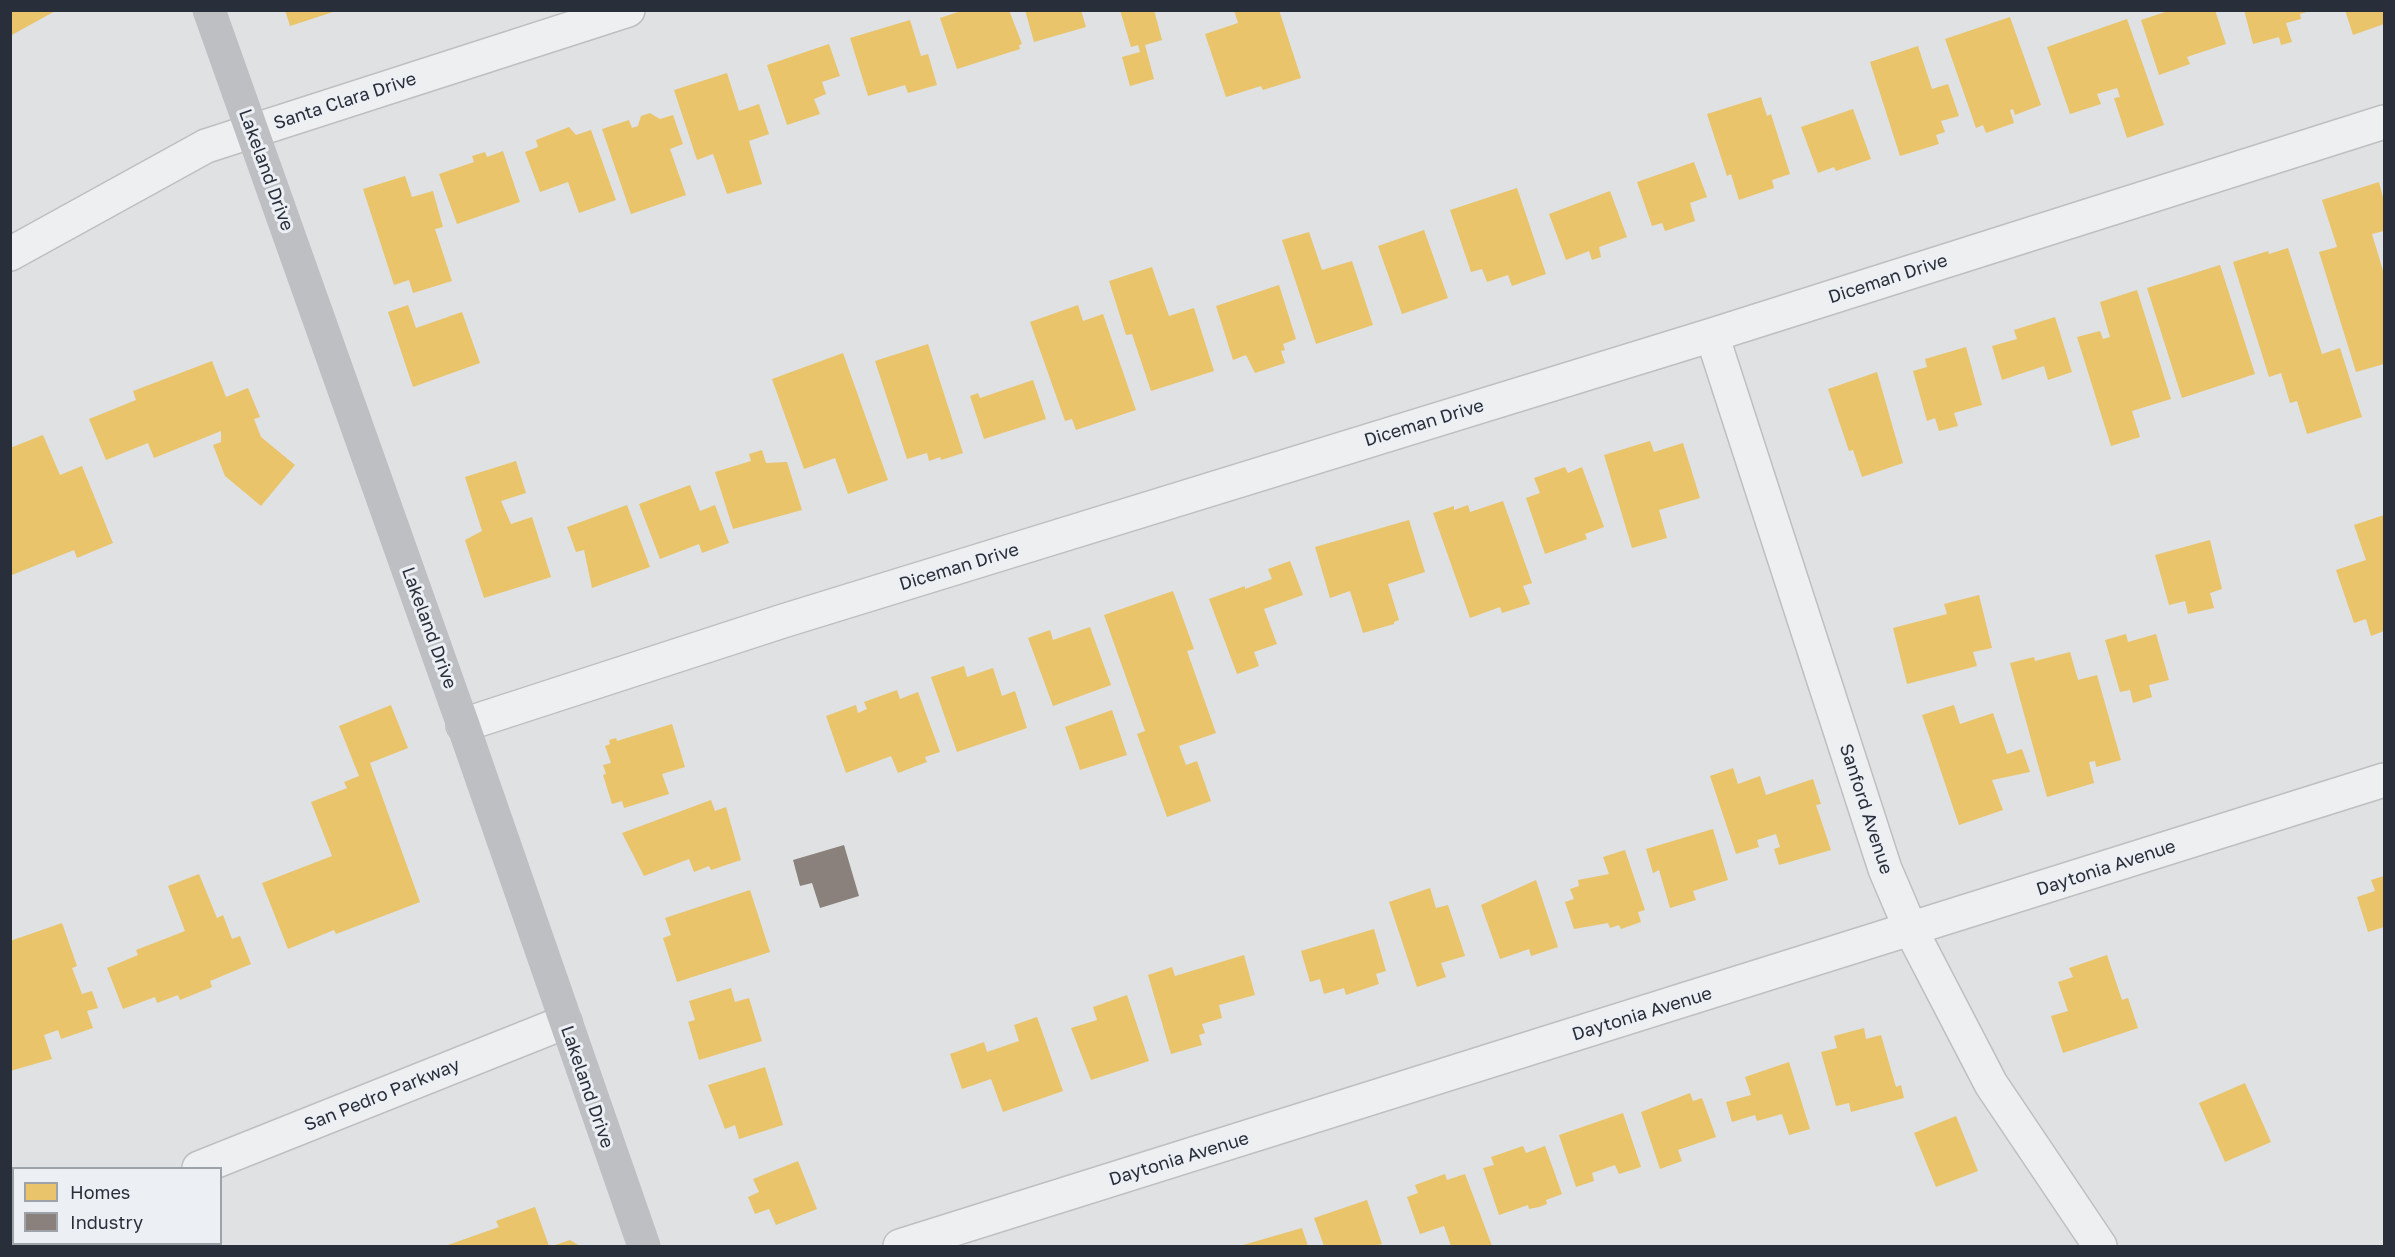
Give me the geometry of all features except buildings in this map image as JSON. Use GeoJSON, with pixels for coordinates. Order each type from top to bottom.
{"type":"FeatureCollection","features":[{"type":"Feature","properties":{"kind":"street","name":"Lakeland Drive"},"geometry":{"type":"LineString","coordinates":[[209,10],[463,725],[644,1246]]}},
{"type":"Feature","properties":{"kind":"street","name":"Santa Clara Drive"},"geometry":{"type":"LineString","coordinates":[[10,254],[206,146],[628,10]]}},
{"type":"Feature","properties":{"kind":"street","name":"Diceman Drive"},"geometry":{"type":"LineString","coordinates":[[463,725],[783,621],[1712,334],[2385,122]]}},
{"type":"Feature","properties":{"kind":"street","name":"Sanford Avenue"},"geometry":{"type":"LineString","coordinates":[[1712,334],[1885,869],[1911,930],[1991,1084],[2100,1246]]}},
{"type":"Feature","properties":{"kind":"street","name":"Daytonia Avenue"},"geometry":{"type":"LineString","coordinates":[[900,1246],[2385,780]]}},
{"type":"Feature","properties":{"kind":"street","name":"San Pedro Parkway"},"geometry":{"type":"LineString","coordinates":[[202,1167],[565,1022]]}}]}
